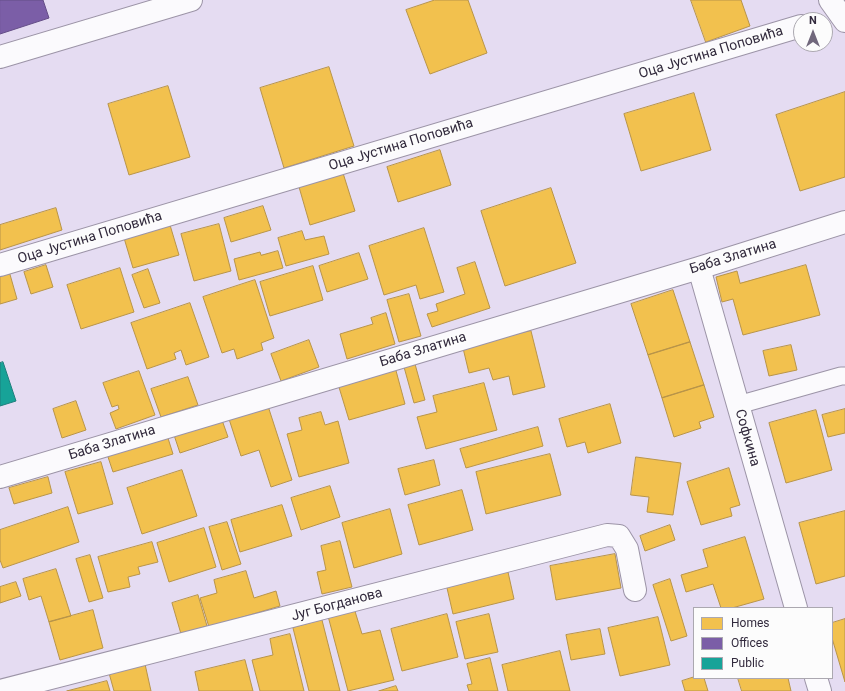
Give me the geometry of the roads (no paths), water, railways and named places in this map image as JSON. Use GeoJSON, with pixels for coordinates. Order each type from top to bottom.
{"type":"FeatureCollection","features":[{"type":"Feature","properties":{"kind":"street"},"geometry":{"type":"LineString","coordinates":[[0,57],[191,0]]}},
{"type":"Feature","properties":{"kind":"street","name":"Оца Јустина Поповића"},"geometry":{"type":"LineString","coordinates":[[0,264],[793,28]]}},
{"type":"Feature","properties":{"kind":"street","name":"Баба Златина"},"geometry":{"type":"LineString","coordinates":[[0,477],[699,268],[845,222]]}},
{"type":"Feature","properties":{"kind":"street","name":"Софкина"},"geometry":{"type":"LineString","coordinates":[[699,268],[796,607]]}},
{"type":"Feature","properties":{"kind":"street","name":"Југ Богданова"},"geometry":{"type":"LineString","coordinates":[[0,691],[608,535],[619,536],[627,548],[635,590]]}},
{"type":"Feature","properties":{"kind":"street"},"geometry":{"type":"LineString","coordinates":[[816,679],[820,691]]}},
{"type":"Feature","properties":{"kind":"lane"},"geometry":{"type":"LineString","coordinates":[[738,405],[845,376]]}}]}
